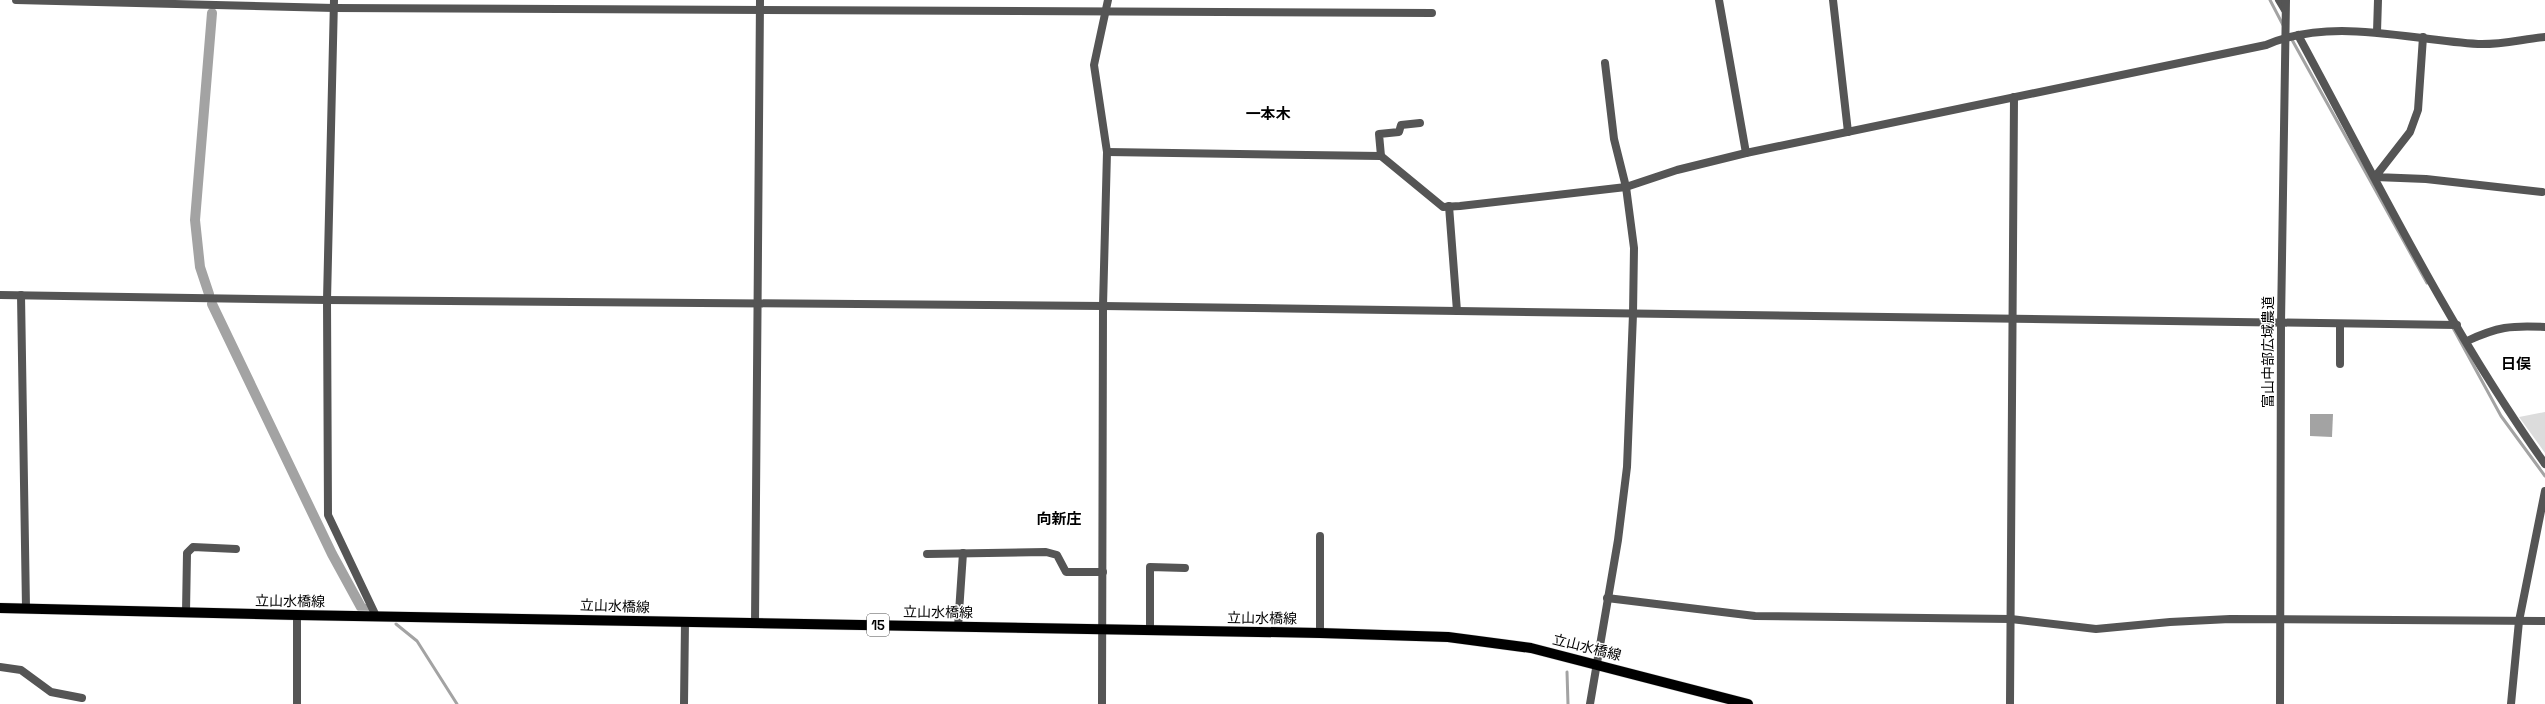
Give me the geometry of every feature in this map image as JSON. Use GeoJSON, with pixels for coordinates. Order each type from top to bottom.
{"type":"FeatureCollection","features":[{"type":"Feature","properties":{"kind":"main road","name":"立山水橋線"},"geometry":{"type":"LineString","coordinates":[[0,608],[1103,630],[1320,632],[1448,637],[1496,642],[1531,648],[1598,664],[1748,704]]}},
{"type":"Feature","properties":{"kind":"street"},"geometry":{"type":"LineString","coordinates":[[16,0],[334,4],[760,4],[1107,10],[1432,13]]}},
{"type":"Feature","properties":{"kind":"street"},"geometry":{"type":"LineString","coordinates":[[1102,704],[1103,306],[1107,152],[1094,65],[1108,0]]}},
{"type":"Feature","properties":{"kind":"street"},"geometry":{"type":"LineString","coordinates":[[1718,0],[1746,153]]}},
{"type":"Feature","properties":{"kind":"street"},"geometry":{"type":"LineString","coordinates":[[1833,0],[1848,132]]}},
{"type":"Feature","properties":{"kind":"street"},"geometry":{"type":"LineString","coordinates":[[2279,0],[2285,10]]}},
{"type":"Feature","properties":{"kind":"street","name":"富山中部広域農道"},"geometry":{"type":"LineString","coordinates":[[2280,704],[2281,323],[2284,38],[2286,0]]}},
{"type":"Feature","properties":{"kind":"street"},"geometry":{"type":"LineString","coordinates":[[2377,32],[2378,0]]}},
{"type":"Feature","properties":{"kind":"street"},"geometry":{"type":"LineString","coordinates":[[334,4],[327,300],[328,515],[376,616]]}},
{"type":"Feature","properties":{"kind":"street"},"geometry":{"type":"LineString","coordinates":[[755,623],[760,4]]}},
{"type":"Feature","properties":{"kind":"street"},"geometry":{"type":"LineString","coordinates":[[1107,152],[1381,156],[1443,206],[1449,206],[1626,187],[1677,170],[1746,153],[2266,45],[2284,38],[2298,35],[2363,31],[2479,44],[2545,37]]}},
{"type":"Feature","properties":{"kind":"street"},"geometry":{"type":"LineString","coordinates":[[2298,35],[2456,325],[2467,341],[2504,407],[2545,464]]}},
{"type":"Feature","properties":{"kind":"street"},"geometry":{"type":"LineString","coordinates":[[2375,177],[2382,165],[2410,132],[2418,110],[2424,38]]}},
{"type":"Feature","properties":{"kind":"street"},"geometry":{"type":"LineString","coordinates":[[1590,704],[1618,540],[1627,466],[1633,314],[1634,248],[1626,187],[1614,138],[1605,63]]}},
{"type":"Feature","properties":{"kind":"street"},"geometry":{"type":"LineString","coordinates":[[2010,704],[2014,97]]}},
{"type":"Feature","properties":{"kind":"street"},"geometry":{"type":"LineString","coordinates":[[1381,156],[1379,134],[1399,132],[1401,125],[1420,122]]}},
{"type":"Feature","properties":{"kind":"street"},"geometry":{"type":"LineString","coordinates":[[2375,177],[2426,179],[2542,192]]}},
{"type":"Feature","properties":{"kind":"street"},"geometry":{"type":"LineString","coordinates":[[1449,206],[1457,311]]}},
{"type":"Feature","properties":{"kind":"street"},"geometry":{"type":"LineString","coordinates":[[0,295],[327,300],[757,302],[1103,306],[2456,325]]}},
{"type":"Feature","properties":{"kind":"street"},"geometry":{"type":"LineString","coordinates":[[21,295],[26,608]]}},
{"type":"Feature","properties":{"kind":"street"},"geometry":{"type":"LineString","coordinates":[[2340,324],[2340,364]]}},
{"type":"Feature","properties":{"kind":"street"},"geometry":{"type":"LineString","coordinates":[[2467,341],[2494,329],[2513,326],[2545,327]]}},
{"type":"Feature","properties":{"kind":"street"},"geometry":{"type":"LineString","coordinates":[[2511,704],[2519,620],[2545,491]]}},
{"type":"Feature","properties":{"kind":"street"},"geometry":{"type":"LineString","coordinates":[[1320,536],[1320,632]]}},
{"type":"Feature","properties":{"kind":"street"},"geometry":{"type":"LineString","coordinates":[[186,612],[188,553],[193,547],[236,549]]}},
{"type":"Feature","properties":{"kind":"street"},"geometry":{"type":"LineString","coordinates":[[927,554],[1046,552],[1057,555],[1066,572],[1103,572]]}},
{"type":"Feature","properties":{"kind":"street"},"geometry":{"type":"LineString","coordinates":[[958,627],[963,553]]}},
{"type":"Feature","properties":{"kind":"street"},"geometry":{"type":"LineString","coordinates":[[1150,630],[1150,567],[1185,568]]}},
{"type":"Feature","properties":{"kind":"street"},"geometry":{"type":"LineString","coordinates":[[1607,598],[1755,616],[2011,619],[2096,629],[2170,622],[2545,621]]}},
{"type":"Feature","properties":{"kind":"street"},"geometry":{"type":"LineString","coordinates":[[297,615],[297,704]]}},
{"type":"Feature","properties":{"kind":"street"},"geometry":{"type":"LineString","coordinates":[[684,622],[684,704]]}},
{"type":"Feature","properties":{"kind":"street"},"geometry":{"type":"LineString","coordinates":[[0,667],[21,670],[51,692],[82,698]]}},
{"type":"Feature","properties":{"kind":"shaded area"},"geometry":{"type":"Polygon","coordinates":[[[2545,412],[2545,453],[2519,417],[2545,412]]]}},
{"type":"Feature","properties":{"kind":"shaded area"},"geometry":{"type":"Polygon","coordinates":[[[2310,414],[2333,414],[2332,437],[2310,436],[2310,414]]]}},
{"type":"Feature","properties":{"kind":"waterway"},"geometry":{"type":"LineString","coordinates":[[2270,0],[2283,25]]}},
{"type":"Feature","properties":{"kind":"waterway"},"geometry":{"type":"LineString","coordinates":[[209,294],[200,267],[195,220],[212,13]]}},
{"type":"Feature","properties":{"kind":"waterway"},"geometry":{"type":"LineString","coordinates":[[2291,38],[2427,283]]}},
{"type":"Feature","properties":{"kind":"waterway"},"geometry":{"type":"LineString","coordinates":[[212,304],[332,554],[361,607],[366,610]]}},
{"type":"Feature","properties":{"kind":"waterway"},"geometry":{"type":"LineString","coordinates":[[2452,326],[2501,416],[2545,476]]}},
{"type":"Feature","properties":{"kind":"waterway"},"geometry":{"type":"LineString","coordinates":[[396,624],[417,641],[457,704]]}},
{"type":"Feature","properties":{"kind":"waterway"},"geometry":{"type":"LineString","coordinates":[[1567,672],[1568,704]]}},
{"type":"Feature","properties":{"kind":"district","name":"一本木"},"geometry":{"type":"Point","coordinates":[1268,114]}},
{"type":"Feature","properties":{"kind":"district","name":"日俣"},"geometry":{"type":"Point","coordinates":[2516,364]}},
{"type":"Feature","properties":{"kind":"district","name":"向新庄"},"geometry":{"type":"Point","coordinates":[1059,519]}}]}
